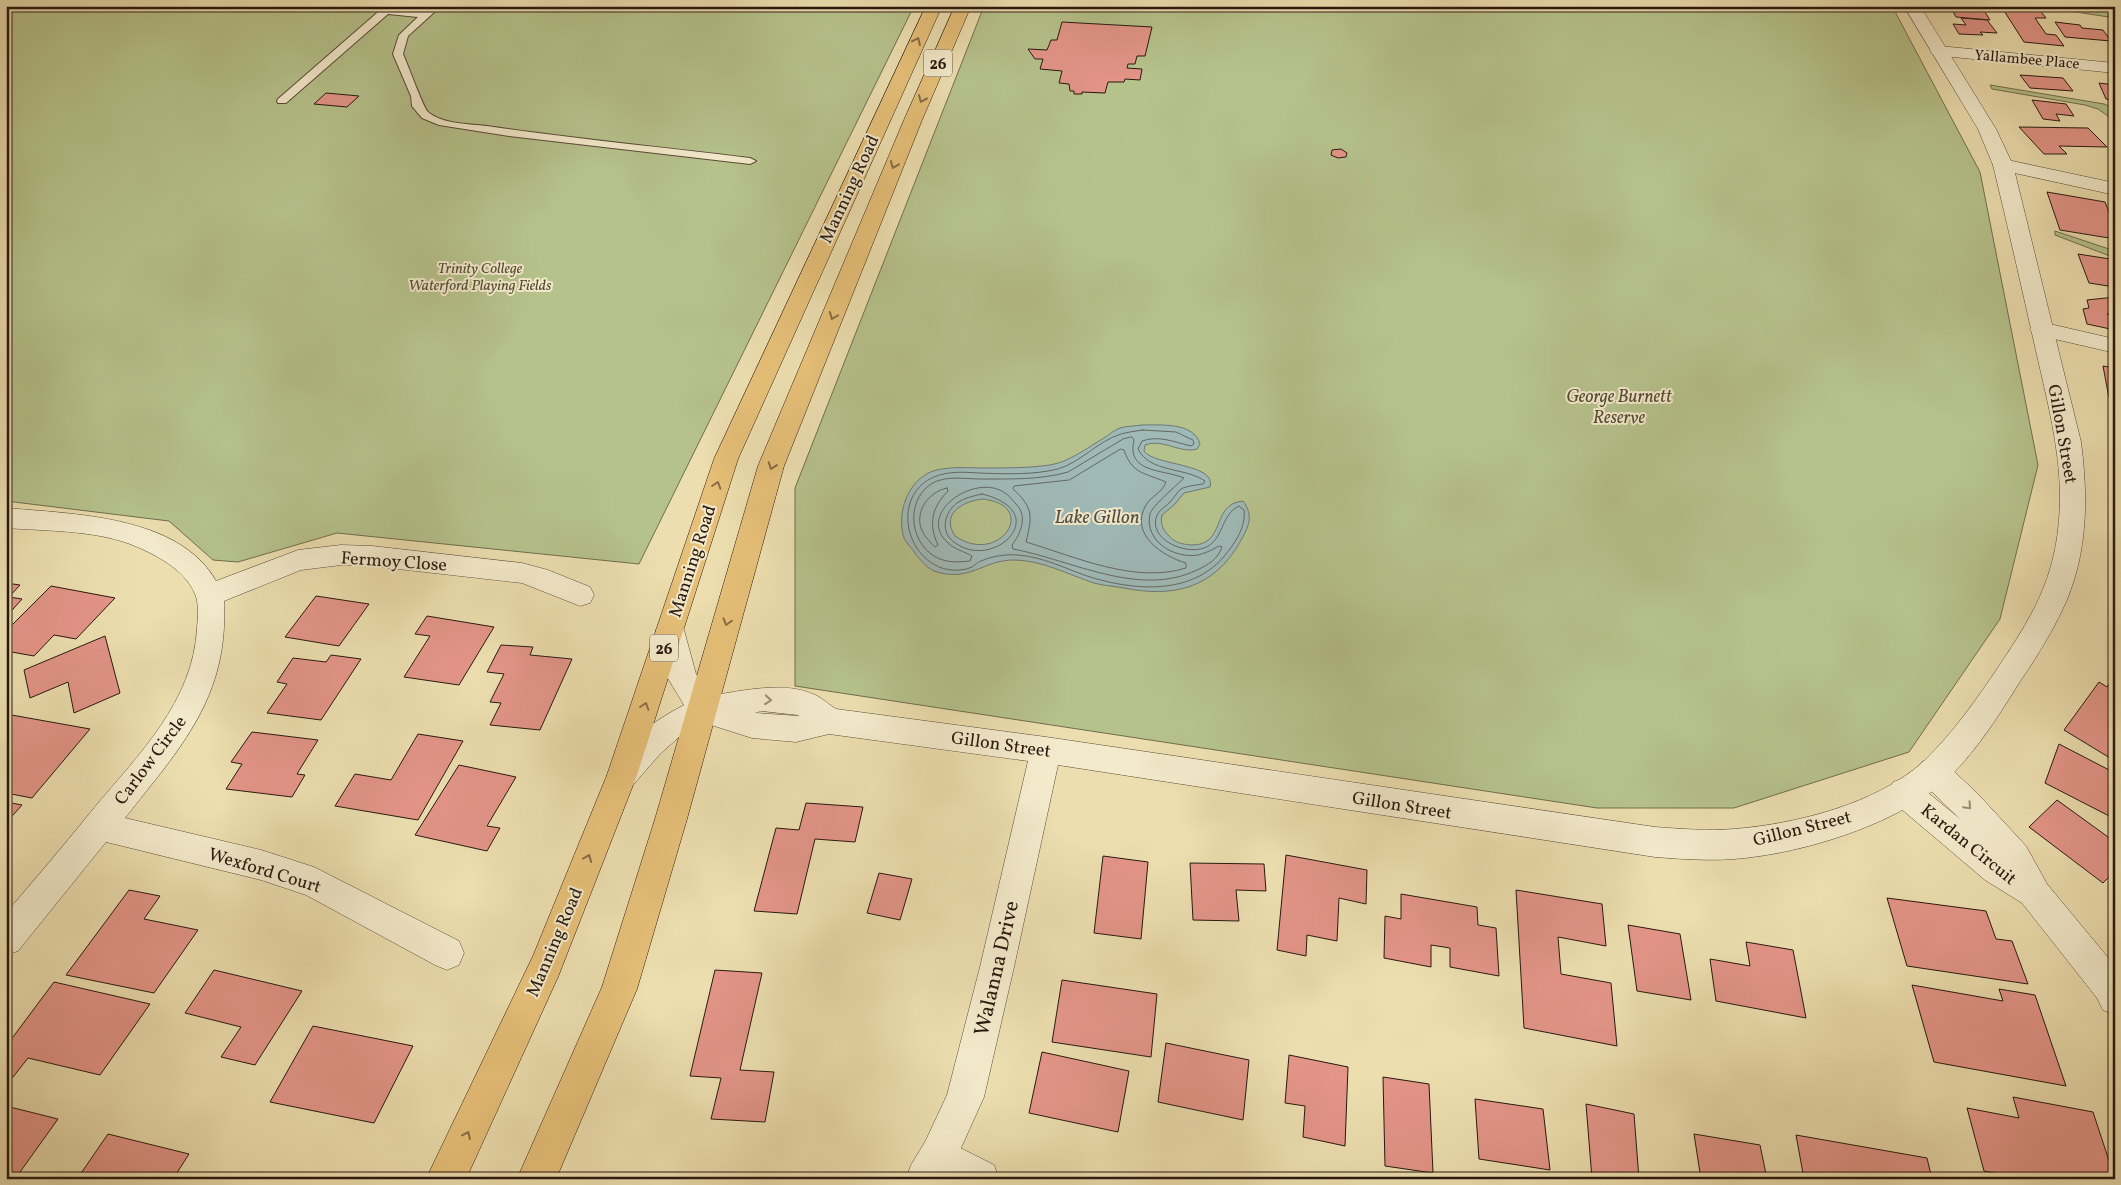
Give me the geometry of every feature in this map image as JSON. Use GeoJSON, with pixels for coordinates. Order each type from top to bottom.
{"type":"FeatureCollection","features":[{"type":"Feature","properties":{"kind":"main road","name":"Manning Road"},"geometry":{"type":"LineString","coordinates":[[445,1179],[546,965],[622,774],[726,458],[934,6]]}},
{"type":"Feature","properties":{"kind":"main road","name":"Manning Road"},"geometry":{"type":"LineString","coordinates":[[536,1179],[619,989],[645,908],[703,710],[771,466],[913,120],[963,6]]}},
{"type":"Feature","properties":{"kind":"street","name":"Gillon Street"},"geometry":{"type":"LineString","coordinates":[[703,710],[752,724],[796,729],[829,721],[1046,750],[1655,842],[1735,844],[1770,840],[1873,809],[1904,792],[1933,772],[1964,738],[2039,630],[2057,591],[2066,561],[2073,504],[2073,478],[2069,442],[2003,164],[1987,129],[1912,6]]}},
{"type":"Feature","properties":{"kind":"street","name":"Yallambee Place"},"geometry":{"type":"LineString","coordinates":[[1938,51],[2115,68]]}},
{"type":"Feature","properties":{"kind":"street"},"geometry":{"type":"LineString","coordinates":[[2003,164],[2115,189]]}},
{"type":"Feature","properties":{"kind":"street"},"geometry":{"type":"LineString","coordinates":[[2041,329],[2115,346]]}},
{"type":"Feature","properties":{"kind":"street","name":"Carlow Circle"},"geometry":{"type":"LineString","coordinates":[[6,518],[98,528],[153,543],[178,557],[196,573],[210,595],[212,622],[210,654],[187,711],[155,757],[100,826],[6,938]]}},
{"type":"Feature","properties":{"kind":"street","name":"Fermoy Close"},"geometry":{"type":"LineString","coordinates":[[210,595],[298,560],[341,555],[372,556],[522,573],[538,577],[580,595]]}},
{"type":"Feature","properties":{"kind":"street"},"geometry":{"type":"LineString","coordinates":[[622,774],[668,728],[703,710],[682,677],[670,630]]}},
{"type":"Feature","properties":{"kind":"street","name":"Walanna Drive"},"geometry":{"type":"LineString","coordinates":[[932,1167],[965,1097],[997,967],[1046,750]]}},
{"type":"Feature","properties":{"kind":"street","name":"Kardan Circuit"},"geometry":{"type":"LineString","coordinates":[[1933,772],[1966,803],[2014,857],[2035,895],[2109,986],[2115,998]]}},
{"type":"Feature","properties":{"kind":"street","name":"Kardan Circuit"},"geometry":{"type":"LineString","coordinates":[[1904,792],[1997,869],[2035,895]]}},
{"type":"Feature","properties":{"kind":"street","name":"Wexford Court"},"geometry":{"type":"LineString","coordinates":[[100,826],[261,865],[314,882],[447,953]]}},
{"type":"Feature","properties":{"kind":"street"},"geometry":{"type":"LineString","coordinates":[[932,1167],[980,1179]]}},
{"type":"Feature","properties":{"kind":"lane"},"geometry":{"type":"LineString","coordinates":[[436,6],[404,35],[398,54],[416,96],[417,106],[426,116],[443,123],[509,133],[750,161]]}},
{"type":"Feature","properties":{"kind":"lane"},"geometry":{"type":"LineString","coordinates":[[282,101],[389,9],[427,14]]}},
{"type":"Feature","properties":{"kind":"green space","name":"Trinity College Waterford Playing Fields"},"geometry":{"type":"Polygon","coordinates":[[[6,6],[914,6],[639,564],[337,533],[238,562],[213,560],[169,521],[6,501],[6,6]]]}},
{"type":"Feature","properties":{"kind":"green space","name":"George Burnett Reserve"},"geometry":{"type":"Polygon","coordinates":[[[984,6],[1892,6],[1980,172],[2038,465],[2000,619],[1909,752],[1734,808],[1597,808],[795,686],[795,488],[984,6]]]}},
{"type":"Feature","properties":{"kind":"green space"},"geometry":{"type":"Polygon","coordinates":[[[2037,6],[2081,6],[2115,11],[2115,18],[2037,6]]]}},
{"type":"Feature","properties":{"kind":"green space"},"geometry":{"type":"Polygon","coordinates":[[[1990,85],[2104,104],[2115,109],[2115,121],[2098,109],[2085,105],[1992,89],[1990,85]]]}},
{"type":"Feature","properties":{"kind":"green space"},"geometry":{"type":"Polygon","coordinates":[[[2055,231],[2115,251],[2115,258],[2055,235],[2055,231]]]}},
{"type":"Feature","properties":{"kind":"water","name":"Lake Gillon"},"geometry":{"type":"Polygon","coordinates":[[[1139,425],[1167,425],[1184,428],[1197,437],[1200,444],[1197,449],[1191,450],[1158,443],[1145,445],[1144,451],[1150,456],[1195,469],[1204,473],[1210,479],[1210,487],[1184,493],[1162,515],[1161,521],[1164,529],[1174,540],[1182,544],[1202,544],[1210,539],[1215,532],[1226,509],[1233,504],[1243,501],[1248,511],[1249,521],[1246,531],[1230,558],[1218,570],[1191,586],[1160,592],[1142,591],[1098,584],[1035,562],[1014,560],[993,563],[967,573],[946,574],[934,571],[926,566],[904,538],[902,518],[906,498],[924,475],[939,469],[1018,468],[1050,465],[1071,458],[1118,429],[1139,425]],[[982,499],[967,503],[955,510],[950,521],[955,536],[971,544],[986,544],[998,539],[1007,531],[1011,522],[1009,512],[1000,504],[982,499]]]}},
{"type":"Feature","properties":{"kind":"building"},"geometry":{"type":"Polygon","coordinates":[[[1950,6],[1981,6],[1990,20],[1956,17],[1950,6]]]}},
{"type":"Feature","properties":{"kind":"building"},"geometry":{"type":"Polygon","coordinates":[[[2001,6],[2037,7],[2046,18],[2035,18],[2046,34],[2056,35],[2064,46],[2024,42],[2001,6]]]}},
{"type":"Feature","properties":{"kind":"building"},"geometry":{"type":"Polygon","coordinates":[[[1961,18],[1987,20],[1997,33],[1980,32],[1983,35],[1959,34],[1953,24],[1966,25],[1961,18]]]}},
{"type":"Feature","properties":{"kind":"building"},"geometry":{"type":"Polygon","coordinates":[[[1062,22],[1152,27],[1145,56],[1137,56],[1135,64],[1128,64],[1127,68],[1142,69],[1140,80],[1125,79],[1124,82],[1108,82],[1105,93],[1082,92],[1082,94],[1074,94],[1074,91],[1070,91],[1069,84],[1059,83],[1062,71],[1040,69],[1043,59],[1035,59],[1028,49],[1047,50],[1051,40],[1057,40],[1062,22]]]}},
{"type":"Feature","properties":{"kind":"building"},"geometry":{"type":"Polygon","coordinates":[[[2055,22],[2103,30],[2111,41],[2065,37],[2055,22]]]}},
{"type":"Feature","properties":{"kind":"building"},"geometry":{"type":"Polygon","coordinates":[[[2020,75],[2063,78],[2073,91],[2030,88],[2020,75]]]}},
{"type":"Feature","properties":{"kind":"building"},"geometry":{"type":"Polygon","coordinates":[[[2099,83],[2115,85],[2115,100],[2106,99],[2099,83]]]}},
{"type":"Feature","properties":{"kind":"building"},"geometry":{"type":"Polygon","coordinates":[[[326,93],[359,96],[347,107],[314,104],[326,93]]]}},
{"type":"Feature","properties":{"kind":"building"},"geometry":{"type":"Polygon","coordinates":[[[2032,100],[2066,104],[2074,116],[2056,114],[2060,121],[2043,119],[2032,100]]]}},
{"type":"Feature","properties":{"kind":"building"},"geometry":{"type":"Polygon","coordinates":[[[2019,127],[2088,128],[2107,147],[2059,146],[2067,154],[2044,154],[2019,127]]]}},
{"type":"Feature","properties":{"kind":"building"},"geometry":{"type":"Polygon","coordinates":[[[1341,149],[1347,153],[1346,157],[1338,158],[1331,155],[1332,150],[1341,149]]]}},
{"type":"Feature","properties":{"kind":"building"},"geometry":{"type":"Polygon","coordinates":[[[2047,192],[2105,202],[2115,227],[2115,239],[2060,230],[2047,192]]]}},
{"type":"Feature","properties":{"kind":"building"},"geometry":{"type":"Polygon","coordinates":[[[2078,254],[2110,259],[2115,272],[2115,287],[2089,283],[2078,254]]]}},
{"type":"Feature","properties":{"kind":"building"},"geometry":{"type":"Polygon","coordinates":[[[2115,297],[2115,313],[2107,314],[2115,315],[2115,330],[2087,324],[2083,309],[2089,308],[2087,300],[2115,297]]]}},
{"type":"Feature","properties":{"kind":"building"},"geometry":{"type":"Polygon","coordinates":[[[2103,366],[2115,368],[2115,400],[2109,398],[2103,366]]]}},
{"type":"Feature","properties":{"kind":"building"},"geometry":{"type":"Polygon","coordinates":[[[6,583],[20,585],[9,597],[22,599],[6,617],[6,583]]]}},
{"type":"Feature","properties":{"kind":"building"},"geometry":{"type":"Polygon","coordinates":[[[51,586],[115,598],[76,639],[54,635],[34,656],[6,651],[6,631],[51,586]]]}},
{"type":"Feature","properties":{"kind":"building"},"geometry":{"type":"Polygon","coordinates":[[[316,596],[369,604],[339,646],[285,637],[316,596]]]}},
{"type":"Feature","properties":{"kind":"building"},"geometry":{"type":"Polygon","coordinates":[[[427,616],[494,627],[459,685],[404,677],[430,636],[415,634],[427,616]]]}},
{"type":"Feature","properties":{"kind":"building"},"geometry":{"type":"Polygon","coordinates":[[[105,636],[120,693],[74,713],[68,682],[30,698],[24,670],[105,636]]]}},
{"type":"Feature","properties":{"kind":"building"},"geometry":{"type":"Polygon","coordinates":[[[501,645],[533,647],[530,655],[572,659],[540,730],[490,725],[501,703],[490,702],[504,674],[487,672],[501,645]]]}},
{"type":"Feature","properties":{"kind":"building"},"geometry":{"type":"Polygon","coordinates":[[[331,655],[361,659],[321,720],[267,713],[287,684],[277,682],[293,658],[326,662],[331,655]]]}},
{"type":"Feature","properties":{"kind":"building"},"geometry":{"type":"Polygon","coordinates":[[[2115,675],[2115,712],[2110,719],[2115,721],[2115,761],[2064,730],[2099,682],[2107,687],[2115,675]]]}},
{"type":"Feature","properties":{"kind":"building"},"geometry":{"type":"Polygon","coordinates":[[[6,714],[90,729],[32,798],[6,793],[6,714]]]}},
{"type":"Feature","properties":{"kind":"building"},"geometry":{"type":"Polygon","coordinates":[[[252,732],[318,740],[297,774],[305,775],[292,797],[226,789],[242,764],[231,762],[252,732]]]}},
{"type":"Feature","properties":{"kind":"building"},"geometry":{"type":"Polygon","coordinates":[[[418,734],[463,741],[418,820],[335,806],[355,774],[391,780],[418,734]]]}},
{"type":"Feature","properties":{"kind":"building"},"geometry":{"type":"Polygon","coordinates":[[[2059,744],[2115,773],[2115,819],[2045,783],[2059,744]]]}},
{"type":"Feature","properties":{"kind":"building"},"geometry":{"type":"Polygon","coordinates":[[[459,765],[516,777],[487,826],[500,828],[487,851],[415,835],[459,765]]]}},
{"type":"Feature","properties":{"kind":"building"},"geometry":{"type":"Polygon","coordinates":[[[2057,800],[2115,842],[2115,871],[2103,883],[2029,827],[2057,800]]]}},
{"type":"Feature","properties":{"kind":"building"},"geometry":{"type":"Polygon","coordinates":[[[6,802],[22,805],[6,823],[6,802]]]}},
{"type":"Feature","properties":{"kind":"building"},"geometry":{"type":"Polygon","coordinates":[[[806,803],[863,807],[855,842],[815,839],[797,914],[754,911],[776,828],[799,830],[806,803]]]}},
{"type":"Feature","properties":{"kind":"building"},"geometry":{"type":"Polygon","coordinates":[[[1286,855],[1367,870],[1366,904],[1339,898],[1337,941],[1307,935],[1306,956],[1277,950],[1286,855]]]}},
{"type":"Feature","properties":{"kind":"building"},"geometry":{"type":"Polygon","coordinates":[[[1103,856],[1148,862],[1141,939],[1094,933],[1103,856]]]}},
{"type":"Feature","properties":{"kind":"building"},"geometry":{"type":"Polygon","coordinates":[[[1190,863],[1264,864],[1266,891],[1236,890],[1239,921],[1193,920],[1190,863]]]}},
{"type":"Feature","properties":{"kind":"building"},"geometry":{"type":"Polygon","coordinates":[[[879,873],[912,879],[900,920],[867,913],[879,873]]]}},
{"type":"Feature","properties":{"kind":"building"},"geometry":{"type":"Polygon","coordinates":[[[129,890],[160,896],[144,919],[198,930],[154,993],[66,975],[129,890]]]}},
{"type":"Feature","properties":{"kind":"building"},"geometry":{"type":"Polygon","coordinates":[[[1516,890],[1602,904],[1606,946],[1558,937],[1561,974],[1611,983],[1617,1046],[1524,1028],[1516,890]]]}},
{"type":"Feature","properties":{"kind":"building"},"geometry":{"type":"Polygon","coordinates":[[[1401,894],[1477,907],[1478,925],[1496,928],[1499,976],[1450,967],[1450,948],[1431,945],[1431,967],[1384,958],[1385,916],[1401,919],[1401,894]]]}},
{"type":"Feature","properties":{"kind":"building"},"geometry":{"type":"Polygon","coordinates":[[[1887,898],[1986,911],[1996,939],[2012,941],[2028,984],[1907,966],[1887,898]]]}},
{"type":"Feature","properties":{"kind":"building"},"geometry":{"type":"Polygon","coordinates":[[[1628,925],[1680,934],[1691,1000],[1637,991],[1628,925]]]}},
{"type":"Feature","properties":{"kind":"building"},"geometry":{"type":"Polygon","coordinates":[[[1746,942],[1793,950],[1806,1018],[1716,1001],[1710,959],[1750,966],[1746,942]]]}},
{"type":"Feature","properties":{"kind":"building"},"geometry":{"type":"Polygon","coordinates":[[[214,970],[302,991],[255,1065],[221,1057],[241,1027],[185,1013],[214,970]]]}},
{"type":"Feature","properties":{"kind":"building"},"geometry":{"type":"Polygon","coordinates":[[[715,970],[762,973],[740,1070],[774,1072],[765,1122],[711,1119],[721,1078],[690,1076],[715,970]]]}},
{"type":"Feature","properties":{"kind":"building"},"geometry":{"type":"Polygon","coordinates":[[[1062,980],[1157,994],[1151,1057],[1052,1042],[1062,980]]]}},
{"type":"Feature","properties":{"kind":"building"},"geometry":{"type":"Polygon","coordinates":[[[54,982],[150,1004],[100,1075],[28,1058],[6,1086],[6,1040],[10,1041],[54,982]]]}},
{"type":"Feature","properties":{"kind":"building"},"geometry":{"type":"Polygon","coordinates":[[[1912,985],[2003,1001],[1999,989],[2035,995],[2066,1086],[1934,1062],[1912,985]]]}},
{"type":"Feature","properties":{"kind":"building"},"geometry":{"type":"Polygon","coordinates":[[[313,1026],[413,1046],[374,1123],[270,1102],[313,1026]]]}},
{"type":"Feature","properties":{"kind":"building"},"geometry":{"type":"Polygon","coordinates":[[[1166,1043],[1249,1060],[1243,1120],[1158,1102],[1166,1043]]]}},
{"type":"Feature","properties":{"kind":"building"},"geometry":{"type":"Polygon","coordinates":[[[1042,1052],[1129,1071],[1118,1132],[1029,1113],[1042,1052]]]}},
{"type":"Feature","properties":{"kind":"building"},"geometry":{"type":"Polygon","coordinates":[[[1289,1055],[1348,1067],[1345,1146],[1303,1137],[1305,1106],[1285,1103],[1289,1055]]]}},
{"type":"Feature","properties":{"kind":"building"},"geometry":{"type":"Polygon","coordinates":[[[1383,1077],[1429,1084],[1433,1173],[1385,1166],[1383,1077]]]}},
{"type":"Feature","properties":{"kind":"building"},"geometry":{"type":"Polygon","coordinates":[[[2013,1097],[2093,1112],[2115,1179],[2025,1179],[1984,1171],[1967,1108],[2019,1118],[2013,1097]]]}},
{"type":"Feature","properties":{"kind":"building"},"geometry":{"type":"Polygon","coordinates":[[[1475,1099],[1543,1109],[1550,1170],[1479,1159],[1475,1099]]]}},
{"type":"Feature","properties":{"kind":"building"},"geometry":{"type":"Polygon","coordinates":[[[1586,1104],[1634,1114],[1639,1179],[1592,1179],[1586,1104]]]}},
{"type":"Feature","properties":{"kind":"building"},"geometry":{"type":"Polygon","coordinates":[[[6,1106],[58,1119],[15,1179],[6,1179],[6,1106]]]}},
{"type":"Feature","properties":{"kind":"building"},"geometry":{"type":"Polygon","coordinates":[[[108,1134],[189,1154],[173,1179],[77,1179],[108,1134]]]}},
{"type":"Feature","properties":{"kind":"building"},"geometry":{"type":"Polygon","coordinates":[[[1694,1134],[1760,1145],[1767,1179],[1701,1179],[1694,1134]]]}},
{"type":"Feature","properties":{"kind":"building"},"geometry":{"type":"Polygon","coordinates":[[[1796,1135],[1927,1158],[1932,1179],[1804,1179],[1796,1135]]]}}]}
